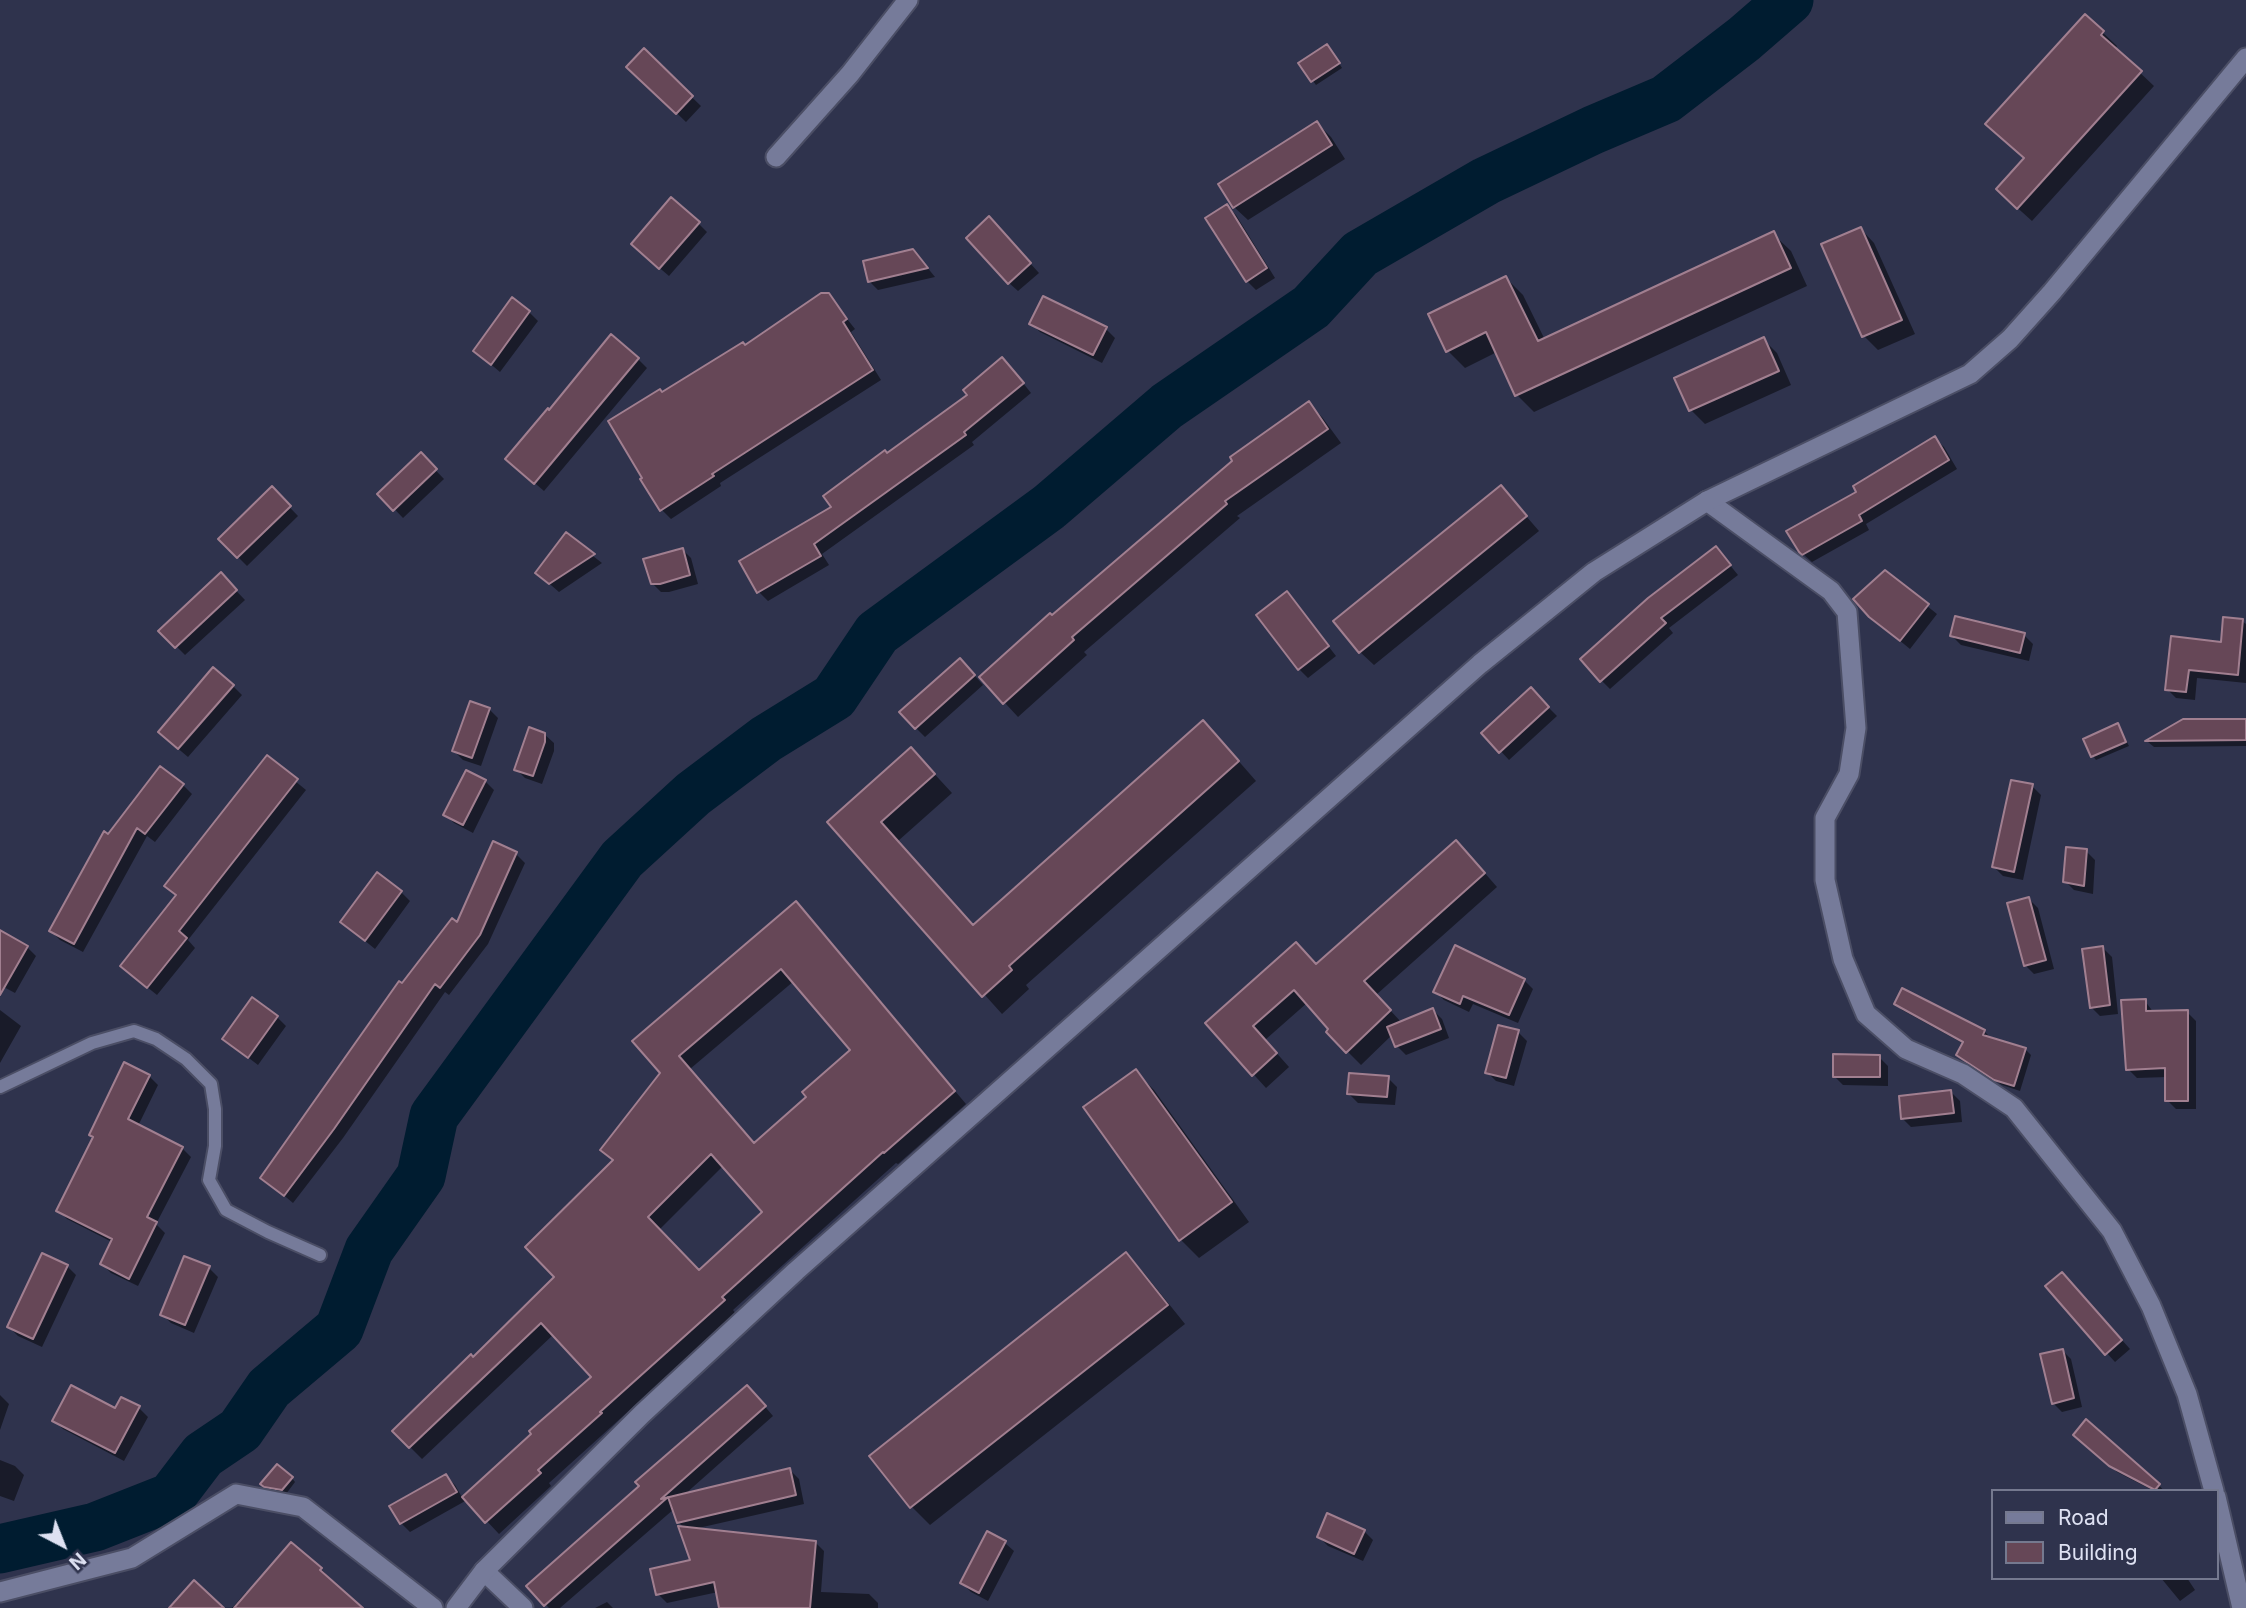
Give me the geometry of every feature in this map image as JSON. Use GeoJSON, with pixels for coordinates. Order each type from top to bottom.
{"type":"FeatureCollection","features":[{"type":"Feature","properties":{"kind":"street"},"geometry":{"type":"LineString","coordinates":[[776,157],[850,74],[908,0]]}},
{"type":"Feature","properties":{"kind":"street"},"geometry":{"type":"LineString","coordinates":[[457,1606],[480,1576],[642,1414],[796,1270],[1480,664],[1594,572],[1707,501],[1970,374],[2010,339],[2052,292],[2246,58]]}},
{"type":"Feature","properties":{"kind":"street"},"geometry":{"type":"LineString","coordinates":[[1707,501],[1831,591],[1847,612],[1856,728],[1849,774],[1825,818],[1825,880],[1843,959],[1866,1014],[1906,1049],[1962,1074],[2014,1108],[2112,1231],[2151,1306],[2187,1394],[2213,1489]]}},
{"type":"Feature","properties":{"kind":"street"},"geometry":{"type":"LineString","coordinates":[[0,1592],[132,1558],[236,1494],[303,1507],[433,1608]]}},
{"type":"Feature","properties":{"kind":"street"},"geometry":{"type":"LineString","coordinates":[[2218,1506],[2242,1608]]}},
{"type":"Feature","properties":{"kind":"street"},"geometry":{"type":"LineString","coordinates":[[480,1576],[523,1608]]}},
{"type":"Feature","properties":{"kind":"lane"},"geometry":{"type":"LineString","coordinates":[[0,1087],[92,1043],[134,1031],[156,1039],[186,1059],[211,1084],[215,1108],[215,1146],[209,1180],[226,1210],[268,1233],[320,1255]]}},
{"type":"Feature","properties":{"kind":"building"},"geometry":{"type":"Polygon","coordinates":[[[2085,14],[2104,31],[2101,35],[2142,71],[2017,209],[1996,189],[2024,158],[1985,124],[2085,14]]]}},
{"type":"Feature","properties":{"kind":"building"},"geometry":{"type":"Polygon","coordinates":[[[1327,44],[1340,63],[1311,82],[1298,63],[1327,44]]]}},
{"type":"Feature","properties":{"kind":"building"},"geometry":{"type":"Polygon","coordinates":[[[644,48],[693,96],[676,114],[626,67],[644,48]]]}},
{"type":"Feature","properties":{"kind":"building"},"geometry":{"type":"Polygon","coordinates":[[[1317,121],[1332,145],[1233,208],[1218,184],[1317,121]]]}},
{"type":"Feature","properties":{"kind":"building"},"geometry":{"type":"Polygon","coordinates":[[[671,197],[700,222],[659,269],[631,244],[671,197]]]}},
{"type":"Feature","properties":{"kind":"building"},"geometry":{"type":"Polygon","coordinates":[[[1227,204],[1267,268],[1246,282],[1205,218],[1227,204]]]}},
{"type":"Feature","properties":{"kind":"building"},"geometry":{"type":"Polygon","coordinates":[[[989,216],[1031,263],[1008,284],[966,238],[989,216]]]}},
{"type":"Feature","properties":{"kind":"building"},"geometry":{"type":"Polygon","coordinates":[[[1861,227],[1902,320],[1862,337],[1821,244],[1861,227]]]}},
{"type":"Feature","properties":{"kind":"building"},"geometry":{"type":"Polygon","coordinates":[[[1774,231],[1791,268],[1515,396],[1486,332],[1446,352],[1428,314],[1506,276],[1538,341],[1774,231]]]}},
{"type":"Feature","properties":{"kind":"building"},"geometry":{"type":"Polygon","coordinates":[[[913,249],[928,268],[868,282],[863,261],[913,249]]]}},
{"type":"Feature","properties":{"kind":"building"},"geometry":{"type":"Polygon","coordinates":[[[821,293],[829,293],[847,319],[843,322],[873,370],[712,474],[714,476],[660,511],[608,421],[660,389],[662,392],[743,342],[745,345],[821,293]]]}},
{"type":"Feature","properties":{"kind":"building"},"geometry":{"type":"Polygon","coordinates":[[[1043,296],[1107,327],[1093,355],[1029,324],[1043,296]]]}},
{"type":"Feature","properties":{"kind":"building"},"geometry":{"type":"Polygon","coordinates":[[[512,297],[530,311],[491,365],[473,351],[512,297]]]}},
{"type":"Feature","properties":{"kind":"building"},"geometry":{"type":"Polygon","coordinates":[[[611,334],[639,358],[534,484],[505,459],[611,334]]]}},
{"type":"Feature","properties":{"kind":"building"},"geometry":{"type":"Polygon","coordinates":[[[1764,337],[1779,371],[1689,411],[1674,378],[1764,337]]]}},
{"type":"Feature","properties":{"kind":"building"},"geometry":{"type":"Polygon","coordinates":[[[1002,357],[1024,383],[964,432],[966,435],[814,544],[821,556],[757,593],[739,561],[831,507],[823,496],[967,395],[963,390],[1002,357]]]}},
{"type":"Feature","properties":{"kind":"building"},"geometry":{"type":"Polygon","coordinates":[[[1309,401],[1328,429],[1225,501],[1227,504],[1072,637],[1074,640],[1003,704],[979,677],[1050,613],[1052,615],[1232,461],[1230,457],[1309,401]]]}},
{"type":"Feature","properties":{"kind":"building"},"geometry":{"type":"Polygon","coordinates":[[[1935,436],[1949,460],[1859,515],[1862,521],[1802,555],[1799,552],[1786,531],[1856,492],[1853,486],[1935,436]]]}},
{"type":"Feature","properties":{"kind":"building"},"geometry":{"type":"Polygon","coordinates":[[[421,452],[437,469],[393,511],[377,494],[421,452]]]}},
{"type":"Feature","properties":{"kind":"building"},"geometry":{"type":"Polygon","coordinates":[[[1501,485],[1527,516],[1359,653],[1333,621],[1501,485]]]}},
{"type":"Feature","properties":{"kind":"building"},"geometry":{"type":"Polygon","coordinates":[[[272,486],[291,506],[237,558],[218,539],[272,486]]]}},
{"type":"Feature","properties":{"kind":"building"},"geometry":{"type":"Polygon","coordinates":[[[566,532],[595,554],[549,584],[535,573],[566,532]]]}},
{"type":"Feature","properties":{"kind":"building"},"geometry":{"type":"Polygon","coordinates":[[[1716,546],[1731,565],[1661,618],[1666,623],[1600,682],[1580,659],[1648,598],[1716,546]]]}},
{"type":"Feature","properties":{"kind":"building"},"geometry":{"type":"Polygon","coordinates":[[[683,548],[690,575],[651,584],[643,559],[683,548]]]}},
{"type":"Feature","properties":{"kind":"building"},"geometry":{"type":"Polygon","coordinates":[[[1885,570],[1929,604],[1900,641],[1869,617],[1853,599],[1885,570]]]}},
{"type":"Feature","properties":{"kind":"building"},"geometry":{"type":"Polygon","coordinates":[[[221,572],[237,590],[175,648],[158,631],[221,572]]]}},
{"type":"Feature","properties":{"kind":"building"},"geometry":{"type":"Polygon","coordinates":[[[1287,591],[1329,646],[1298,670],[1256,615],[1287,591]]]}},
{"type":"Feature","properties":{"kind":"building"},"geometry":{"type":"Polygon","coordinates":[[[1955,616],[2025,633],[2020,653],[1950,636],[1955,616]]]}},
{"type":"Feature","properties":{"kind":"building"},"geometry":{"type":"Polygon","coordinates":[[[2223,617],[2243,619],[2238,675],[2189,670],[2186,692],[2165,690],[2171,636],[2221,642],[2223,617]]]}},
{"type":"Feature","properties":{"kind":"building"},"geometry":{"type":"Polygon","coordinates":[[[960,658],[975,675],[915,729],[899,712],[960,658]]]}},
{"type":"Feature","properties":{"kind":"building"},"geometry":{"type":"Polygon","coordinates":[[[213,667],[234,685],[178,749],[158,732],[213,667]]]}},
{"type":"Feature","properties":{"kind":"building"},"geometry":{"type":"Polygon","coordinates":[[[1531,687],[1549,707],[1499,753],[1481,733],[1531,687]]]}},
{"type":"Feature","properties":{"kind":"building"},"geometry":{"type":"Polygon","coordinates":[[[470,701],[490,708],[472,758],[452,751],[470,701]]]}},
{"type":"Feature","properties":{"kind":"building"},"geometry":{"type":"Polygon","coordinates":[[[2183,719],[2246,719],[2246,740],[2145,741],[2183,719]]]}},
{"type":"Feature","properties":{"kind":"building"},"geometry":{"type":"Polygon","coordinates":[[[1203,720],[1239,761],[1009,966],[1012,970],[982,997],[827,822],[911,747],[935,774],[881,822],[973,925],[1203,720]]]}},
{"type":"Feature","properties":{"kind":"building"},"geometry":{"type":"Polygon","coordinates":[[[2118,723],[2126,742],[2091,757],[2083,739],[2118,723]]]}},
{"type":"Feature","properties":{"kind":"building"},"geometry":{"type":"Polygon","coordinates":[[[529,727],[545,733],[545,742],[533,776],[514,770],[529,727]]]}},
{"type":"Feature","properties":{"kind":"building"},"geometry":{"type":"Polygon","coordinates":[[[267,755],[298,779],[179,931],[187,938],[147,988],[120,966],[176,895],[164,886],[267,755]]]}},
{"type":"Feature","properties":{"kind":"building"},"geometry":{"type":"Polygon","coordinates":[[[160,766],[184,784],[145,834],[137,828],[74,944],[49,931],[104,831],[108,834],[160,766]]]}},
{"type":"Feature","properties":{"kind":"building"},"geometry":{"type":"Polygon","coordinates":[[[466,770],[486,780],[463,825],[443,815],[466,770]]]}},
{"type":"Feature","properties":{"kind":"building"},"geometry":{"type":"Polygon","coordinates":[[[2011,780],[2033,784],[2014,872],[1992,867],[2011,780]]]}},
{"type":"Feature","properties":{"kind":"building"},"geometry":{"type":"Polygon","coordinates":[[[1456,840],[1485,873],[1364,981],[1391,1010],[1346,1053],[1294,990],[1253,1026],[1277,1053],[1252,1076],[1205,1023],[1296,942],[1316,964],[1456,840]]]}},
{"type":"Feature","properties":{"kind":"building"},"geometry":{"type":"Polygon","coordinates":[[[493,841],[517,852],[480,935],[440,988],[435,984],[284,1196],[260,1178],[399,981],[402,983],[452,918],[457,922],[493,841]]]}},
{"type":"Feature","properties":{"kind":"building"},"geometry":{"type":"Polygon","coordinates":[[[2066,847],[2087,849],[2084,886],[2063,882],[2066,847]]]}},
{"type":"Feature","properties":{"kind":"building"},"geometry":{"type":"Polygon","coordinates":[[[377,872],[402,891],[365,941],[340,922],[377,872]]]}},
{"type":"Feature","properties":{"kind":"building"},"geometry":{"type":"Polygon","coordinates":[[[2029,897],[2046,960],[2024,966],[2007,903],[2029,897]]]}},
{"type":"Feature","properties":{"kind":"building"},"geometry":{"type":"Polygon","coordinates":[[[796,901],[955,1091],[722,1297],[725,1300],[600,1412],[602,1413],[538,1470],[541,1473],[485,1523],[462,1497],[531,1434],[529,1431],[591,1377],[541,1323],[409,1448],[392,1431],[471,1354],[473,1357],[554,1277],[525,1247],[613,1160],[600,1150],[660,1073],[632,1041],[796,901]],[[781,969],[679,1056],[754,1143],[806,1097],[802,1092],[850,1050],[781,969]],[[711,1154],[648,1217],[699,1270],[762,1212],[711,1154]]]}},
{"type":"Feature","properties":{"kind":"building"},"geometry":{"type":"Polygon","coordinates":[[[0,930],[28,946],[0,995],[0,930]]]}},
{"type":"Feature","properties":{"kind":"building"},"geometry":{"type":"Polygon","coordinates":[[[1455,945],[1525,979],[1509,1015],[1463,996],[1460,1004],[1433,992],[1455,945]]]}},
{"type":"Feature","properties":{"kind":"building"},"geometry":{"type":"Polygon","coordinates":[[[2103,946],[2110,1005],[2090,1008],[2082,949],[2103,946]]]}},
{"type":"Feature","properties":{"kind":"building"},"geometry":{"type":"Polygon","coordinates":[[[1902,988],[1985,1030],[1983,1035],[2026,1048],[2014,1086],[1994,1080],[1956,1055],[1963,1042],[1894,1004],[1902,988]]]}},
{"type":"Feature","properties":{"kind":"building"},"geometry":{"type":"Polygon","coordinates":[[[252,997],[278,1016],[248,1058],[222,1039],[252,997]]]}},
{"type":"Feature","properties":{"kind":"building"},"geometry":{"type":"Polygon","coordinates":[[[2146,999],[2146,1011],[2188,1010],[2188,1101],[2165,1101],[2165,1068],[2126,1070],[2121,1000],[2146,999]]]}},
{"type":"Feature","properties":{"kind":"building"},"geometry":{"type":"Polygon","coordinates":[[[1433,1008],[1441,1029],[1395,1047],[1387,1027],[1433,1008]]]}},
{"type":"Feature","properties":{"kind":"building"},"geometry":{"type":"Polygon","coordinates":[[[1498,1025],[1519,1030],[1506,1078],[1485,1073],[1498,1025]]]}},
{"type":"Feature","properties":{"kind":"building"},"geometry":{"type":"Polygon","coordinates":[[[1833,1054],[1880,1055],[1880,1077],[1833,1077],[1833,1054]]]}},
{"type":"Feature","properties":{"kind":"building"},"geometry":{"type":"Polygon","coordinates":[[[124,1062],[150,1075],[128,1119],[183,1147],[147,1217],[157,1222],[129,1279],[100,1264],[112,1239],[56,1211],[93,1137],[89,1135],[124,1062]]]}},
{"type":"Feature","properties":{"kind":"building"},"geometry":{"type":"Polygon","coordinates":[[[1136,1069],[1232,1202],[1179,1241],[1083,1107],[1136,1069]]]}},
{"type":"Feature","properties":{"kind":"building"},"geometry":{"type":"Polygon","coordinates":[[[1349,1073],[1389,1076],[1387,1097],[1347,1094],[1349,1073]]]}},
{"type":"Feature","properties":{"kind":"building"},"geometry":{"type":"Polygon","coordinates":[[[1951,1090],[1954,1113],[1901,1119],[1899,1096],[1951,1090]]]}},
{"type":"Feature","properties":{"kind":"building"},"geometry":{"type":"Polygon","coordinates":[[[1126,1252],[1168,1305],[910,1508],[869,1456],[1126,1252]]]}},
{"type":"Feature","properties":{"kind":"building"},"geometry":{"type":"Polygon","coordinates":[[[42,1253],[68,1265],[33,1339],[7,1327],[42,1253]]]}},
{"type":"Feature","properties":{"kind":"building"},"geometry":{"type":"Polygon","coordinates":[[[184,1256],[210,1266],[185,1325],[160,1315],[184,1256]]]}},
{"type":"Feature","properties":{"kind":"building"},"geometry":{"type":"Polygon","coordinates":[[[2062,1272],[2122,1340],[2105,1355],[2045,1286],[2062,1272]]]}},
{"type":"Feature","properties":{"kind":"building"},"geometry":{"type":"Polygon","coordinates":[[[2063,1349],[2074,1398],[2052,1404],[2040,1354],[2063,1349]]]}},
{"type":"Feature","properties":{"kind":"building"},"geometry":{"type":"Polygon","coordinates":[[[71,1385],[115,1408],[121,1397],[140,1406],[115,1453],[52,1421],[71,1385]]]}},
{"type":"Feature","properties":{"kind":"building"},"geometry":{"type":"Polygon","coordinates":[[[747,1385],[766,1406],[661,1499],[668,1497],[544,1606],[526,1586],[639,1486],[635,1482],[747,1385]]]}},
{"type":"Feature","properties":{"kind":"building"},"geometry":{"type":"Polygon","coordinates":[[[2086,1419],[2160,1484],[2153,1489],[2109,1466],[2073,1435],[2086,1419]]]}},
{"type":"Feature","properties":{"kind":"building"},"geometry":{"type":"Polygon","coordinates":[[[277,1464],[293,1477],[282,1490],[260,1484],[277,1464]]]}},
{"type":"Feature","properties":{"kind":"building"},"geometry":{"type":"Polygon","coordinates":[[[790,1468],[796,1495],[677,1523],[668,1497],[790,1468]]]}},
{"type":"Feature","properties":{"kind":"building"},"geometry":{"type":"Polygon","coordinates":[[[446,1474],[457,1492],[400,1524],[389,1506],[446,1474]]]}},
{"type":"Feature","properties":{"kind":"building"},"geometry":{"type":"Polygon","coordinates":[[[1327,1513],[1365,1530],[1354,1554],[1317,1537],[1327,1513]]]}},
{"type":"Feature","properties":{"kind":"building"},"geometry":{"type":"Polygon","coordinates":[[[678,1526],[816,1541],[810,1608],[719,1608],[714,1582],[656,1595],[650,1569],[690,1560],[678,1526]]]}},
{"type":"Feature","properties":{"kind":"building"},"geometry":{"type":"Polygon","coordinates":[[[987,1531],[1006,1541],[979,1593],[960,1583],[987,1531]]]}},
{"type":"Feature","properties":{"kind":"building"},"geometry":{"type":"Polygon","coordinates":[[[291,1542],[322,1568],[320,1570],[363,1608],[234,1608],[291,1542]]]}},
{"type":"Feature","properties":{"kind":"building"},"geometry":{"type":"Polygon","coordinates":[[[194,1580],[224,1608],[169,1608],[194,1580]]]}},
{"type":"Feature","properties":{"kind":"waterway"},"geometry":{"type":"LineString","coordinates":[[0,1549],[95,1527],[171,1497],[203,1455],[240,1430],[269,1388],[339,1329],[369,1250],[421,1176],[434,1116],[622,859],[693,794],[766,739],[834,697],[877,633],[1049,507],[1167,406],[1311,307],[1360,254],[1486,181],[1666,99],[1744,39],[1789,0]]}}]}
